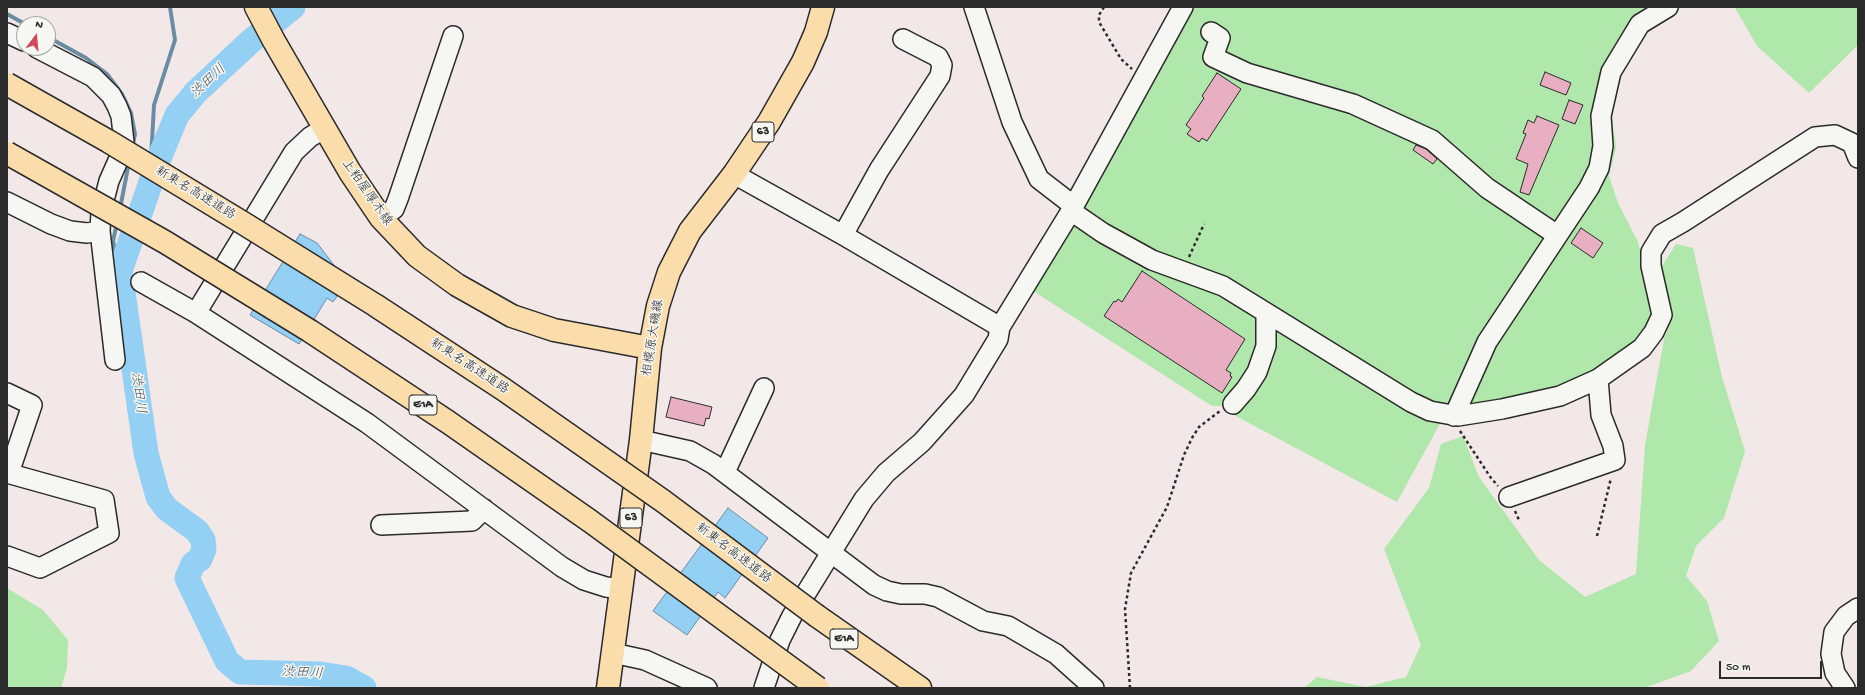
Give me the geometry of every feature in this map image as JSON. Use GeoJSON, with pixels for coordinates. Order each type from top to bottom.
{"type":"FeatureCollection","features":[{"type":"Feature","properties":{"kind":"main road","name":"相模原大磯線"},"geometry":{"type":"LineString","coordinates":[[608,688],[641,440],[650,348],[658,306],[668,272],[682,244],[754,145],[803,62],[816,32],[823,7]]}},
{"type":"Feature","properties":{"kind":"main road","name":"上粕屋厚木線"},"geometry":{"type":"LineString","coordinates":[[259,12],[274,41],[350,172],[381,218],[417,256],[477,298],[512,316],[554,330],[650,348]]}},
{"type":"Feature","properties":{"kind":"main road","name":"新東名高速道路"},"geometry":{"type":"LineString","coordinates":[[7,84],[108,141],[243,223],[375,305],[502,388],[662,501],[873,659]]}},
{"type":"Feature","properties":{"kind":"main road","name":"E1A"},"geometry":{"type":"LineString","coordinates":[[7,153],[165,242],[316,335],[448,422],[578,512],[818,688]]}},
{"type":"Feature","properties":{"kind":"main road"},"geometry":{"type":"LineString","coordinates":[[751,638],[809,688]]}},
{"type":"Feature","properties":{"kind":"main road","name":"E1A"},"geometry":{"type":"LineString","coordinates":[[873,659],[905,688]]}},
{"type":"Feature","properties":{"kind":"main road"},"geometry":{"type":"LineString","coordinates":[[873,659],[920,688]]}},
{"type":"Feature","properties":{"kind":"street"},"geometry":{"type":"LineString","coordinates":[[974,7],[1012,122],[1039,179],[1072,209],[1103,233],[1152,260],[1223,286],[1410,402],[1430,411],[1456,416],[1502,409],[1560,396],[1598,379],[1642,348],[1660,321],[1662,315],[1651,266],[1651,252],[1662,234],[1815,137],[1835,135],[1852,143],[1858,158]]}},
{"type":"Feature","properties":{"kind":"street"},"geometry":{"type":"LineString","coordinates":[[764,688],[780,640],[792,616],[864,499],[886,473],[922,442],[964,395],[998,339],[1000,327],[1072,209],[1183,7]]}},
{"type":"Feature","properties":{"kind":"street"},"geometry":{"type":"LineString","coordinates":[[1456,416],[1487,342],[1599,168],[1603,146],[1600,116],[1611,72],[1640,24],[1668,7]]}},
{"type":"Feature","properties":{"kind":"street"},"geometry":{"type":"LineString","coordinates":[[1211,32],[1220,38],[1213,57],[1248,73],[1353,104],[1432,140],[1487,188],[1557,235]]}},
{"type":"Feature","properties":{"kind":"street"},"geometry":{"type":"LineString","coordinates":[[381,218],[394,209],[398,199],[453,36]]}},
{"type":"Feature","properties":{"kind":"street"},"geometry":{"type":"LineString","coordinates":[[843,234],[879,170],[940,76],[942,65],[938,57],[903,39]]}},
{"type":"Feature","properties":{"kind":"street"},"geometry":{"type":"LineString","coordinates":[[53,56],[93,76],[102,85],[117,106],[122,122],[124,142],[121,154],[109,182],[101,212],[100,231],[115,360]]}},
{"type":"Feature","properties":{"kind":"street"},"geometry":{"type":"LineString","coordinates":[[196,313],[294,152],[310,137],[325,128]]}},
{"type":"Feature","properties":{"kind":"street"},"geometry":{"type":"LineString","coordinates":[[734,174],[843,234],[1000,327]]}},
{"type":"Feature","properties":{"kind":"street"},"geometry":{"type":"LineString","coordinates":[[7,202],[51,224],[70,231],[100,231]]}},
{"type":"Feature","properties":{"kind":"street"},"geometry":{"type":"LineString","coordinates":[[141,282],[196,313],[367,423],[568,570],[584,580],[606,587],[622,589]]}},
{"type":"Feature","properties":{"kind":"street"},"geometry":{"type":"LineString","coordinates":[[1232,404],[1246,389],[1257,372],[1266,346],[1266,313]]}},
{"type":"Feature","properties":{"kind":"street"},"geometry":{"type":"LineString","coordinates":[[1509,497],[1615,460],[1613,446],[1601,415],[1598,379]]}},
{"type":"Feature","properties":{"kind":"street"},"geometry":{"type":"LineString","coordinates":[[7,393],[32,405],[8,473],[104,500],[109,533],[40,568],[7,556]]}},
{"type":"Feature","properties":{"kind":"street"},"geometry":{"type":"LineString","coordinates":[[725,472],[765,397]]}},
{"type":"Feature","properties":{"kind":"street"},"geometry":{"type":"LineString","coordinates":[[641,440],[690,451],[725,472],[874,585],[887,591],[901,594],[925,594],[938,597],[983,621],[1008,626],[1056,654],[1094,688]]}},
{"type":"Feature","properties":{"kind":"street"},"geometry":{"type":"LineString","coordinates":[[381,525],[472,520],[484,509]]}},
{"type":"Feature","properties":{"kind":"street"},"geometry":{"type":"LineString","coordinates":[[1845,688],[1835,673],[1831,654],[1834,632],[1846,616],[1858,608]]}},
{"type":"Feature","properties":{"kind":"street"},"geometry":{"type":"LineString","coordinates":[[613,653],[645,660],[707,688]]}},
{"type":"Feature","properties":{"kind":"path"},"geometry":{"type":"LineString","coordinates":[[1104,7],[1099,15],[1099,22],[1121,59],[1143,78]]}},
{"type":"Feature","properties":{"kind":"path"},"geometry":{"type":"LineString","coordinates":[[1183,272],[1204,224]]}},
{"type":"Feature","properties":{"kind":"path"},"geometry":{"type":"LineString","coordinates":[[1130,688],[1125,609],[1131,573],[1167,507],[1184,455],[1192,438],[1199,427],[1232,404]]}},
{"type":"Feature","properties":{"kind":"path"},"geometry":{"type":"LineString","coordinates":[[1456,416],[1460,434],[1490,478],[1509,497],[1519,520]]}},
{"type":"Feature","properties":{"kind":"path"},"geometry":{"type":"LineString","coordinates":[[1597,536],[1613,470],[1609,462]]}},
{"type":"Feature","properties":{"kind":"green space"},"geometry":{"type":"Polygon","coordinates":[[[1193,7],[1682,7],[1647,31],[1623,69],[1612,116],[1616,148],[1609,176],[1618,203],[1638,242],[1654,312],[1643,337],[1582,379],[1496,404],[1463,408],[1433,405],[1155,253],[1086,212],[1083,204],[1193,7]]]}},
{"type":"Feature","properties":{"kind":"green space"},"geometry":{"type":"Polygon","coordinates":[[[1732,7],[1858,7],[1858,45],[1809,93],[1757,46],[1735,8],[1732,7]]]}},
{"type":"Feature","properties":{"kind":"green space"},"geometry":{"type":"Polygon","coordinates":[[[1078,224],[1152,269],[1216,294],[1442,420],[1397,502],[1234,415],[1231,406],[1212,406],[1033,291],[1071,225],[1078,224]]]}},
{"type":"Feature","properties":{"kind":"green space"},"geometry":{"type":"Polygon","coordinates":[[[1676,244],[1693,248],[1722,377],[1745,451],[1724,518],[1696,546],[1686,576],[1707,601],[1719,641],[1691,671],[1644,688],[1304,688],[1317,677],[1366,687],[1406,677],[1421,645],[1384,549],[1429,488],[1441,444],[1463,436],[1479,477],[1539,560],[1585,597],[1636,574],[1645,445],[1664,339],[1672,320],[1662,266],[1676,244]]]}},
{"type":"Feature","properties":{"kind":"green space"},"geometry":{"type":"Polygon","coordinates":[[[7,588],[43,610],[68,640],[67,668],[61,688],[7,688],[7,588]]]}},
{"type":"Feature","properties":{"kind":"water"},"geometry":{"type":"Polygon","coordinates":[[[300,234],[317,243],[347,282],[333,302],[327,298],[299,344],[250,315],[300,234]]]}},
{"type":"Feature","properties":{"kind":"water"},"geometry":{"type":"Polygon","coordinates":[[[728,508],[768,538],[725,598],[718,592],[687,635],[653,611],[728,508]]]}},
{"type":"Feature","properties":{"kind":"building"},"geometry":{"type":"Polygon","coordinates":[[[1545,72],[1571,83],[1566,95],[1540,85],[1545,72]]]}},
{"type":"Feature","properties":{"kind":"building"},"geometry":{"type":"Polygon","coordinates":[[[1217,73],[1241,89],[1207,141],[1202,138],[1199,142],[1187,134],[1191,129],[1186,125],[1204,98],[1202,96],[1217,73]]]}},
{"type":"Feature","properties":{"kind":"building"},"geometry":{"type":"Polygon","coordinates":[[[1569,100],[1583,105],[1575,124],[1562,119],[1569,100]]]}},
{"type":"Feature","properties":{"kind":"building"},"geometry":{"type":"Polygon","coordinates":[[[1537,116],[1559,125],[1529,195],[1520,192],[1528,164],[1516,159],[1526,134],[1523,133],[1528,120],[1534,123],[1537,116]]]}},
{"type":"Feature","properties":{"kind":"building"},"geometry":{"type":"Polygon","coordinates":[[[1416,145],[1426,149],[1437,159],[1433,164],[1413,150],[1416,145]]]}},
{"type":"Feature","properties":{"kind":"building"},"geometry":{"type":"Polygon","coordinates":[[[1581,228],[1603,243],[1593,258],[1571,243],[1581,228]]]}},
{"type":"Feature","properties":{"kind":"building"},"geometry":{"type":"Polygon","coordinates":[[[1142,271],[1245,339],[1226,370],[1231,373],[1230,376],[1232,377],[1222,393],[1104,316],[1114,301],[1116,302],[1118,299],[1122,302],[1142,271]]]}},
{"type":"Feature","properties":{"kind":"building"},"geometry":{"type":"Polygon","coordinates":[[[671,397],[712,407],[709,419],[706,418],[704,426],[666,417],[671,397]]]}},
{"type":"Feature","properties":{"kind":"waterway"},"geometry":{"type":"LineString","coordinates":[[151,159],[154,105],[175,40],[170,7]]}},
{"type":"Feature","properties":{"kind":"waterway","name":"渋田川"},"geometry":{"type":"LineString","coordinates":[[293,7],[251,41],[196,92],[177,115],[160,156],[120,271],[146,453],[158,497],[167,509],[197,531],[203,540],[204,549],[200,559],[193,564],[187,578],[227,661],[240,672],[320,674],[346,678],[364,688]]}},
{"type":"Feature","properties":{"kind":"waterway"},"geometry":{"type":"LineString","coordinates":[[7,14],[16,19]]}},
{"type":"Feature","properties":{"kind":"waterway"},"geometry":{"type":"LineString","coordinates":[[56,41],[86,58],[107,74],[122,94],[131,113],[135,134],[133,144]]}},
{"type":"Feature","properties":{"kind":"waterway"},"geometry":{"type":"LineString","coordinates":[[120,209],[129,162]]}},
{"type":"Feature","properties":{"kind":"waterway","name":"渋田川"},"geometry":{"type":"LineString","coordinates":[[150,176],[150,184]]}},
{"type":"Feature","properties":{"kind":"waterway"},"geometry":{"type":"LineString","coordinates":[[117,223],[113,241],[120,271]]}}]}
